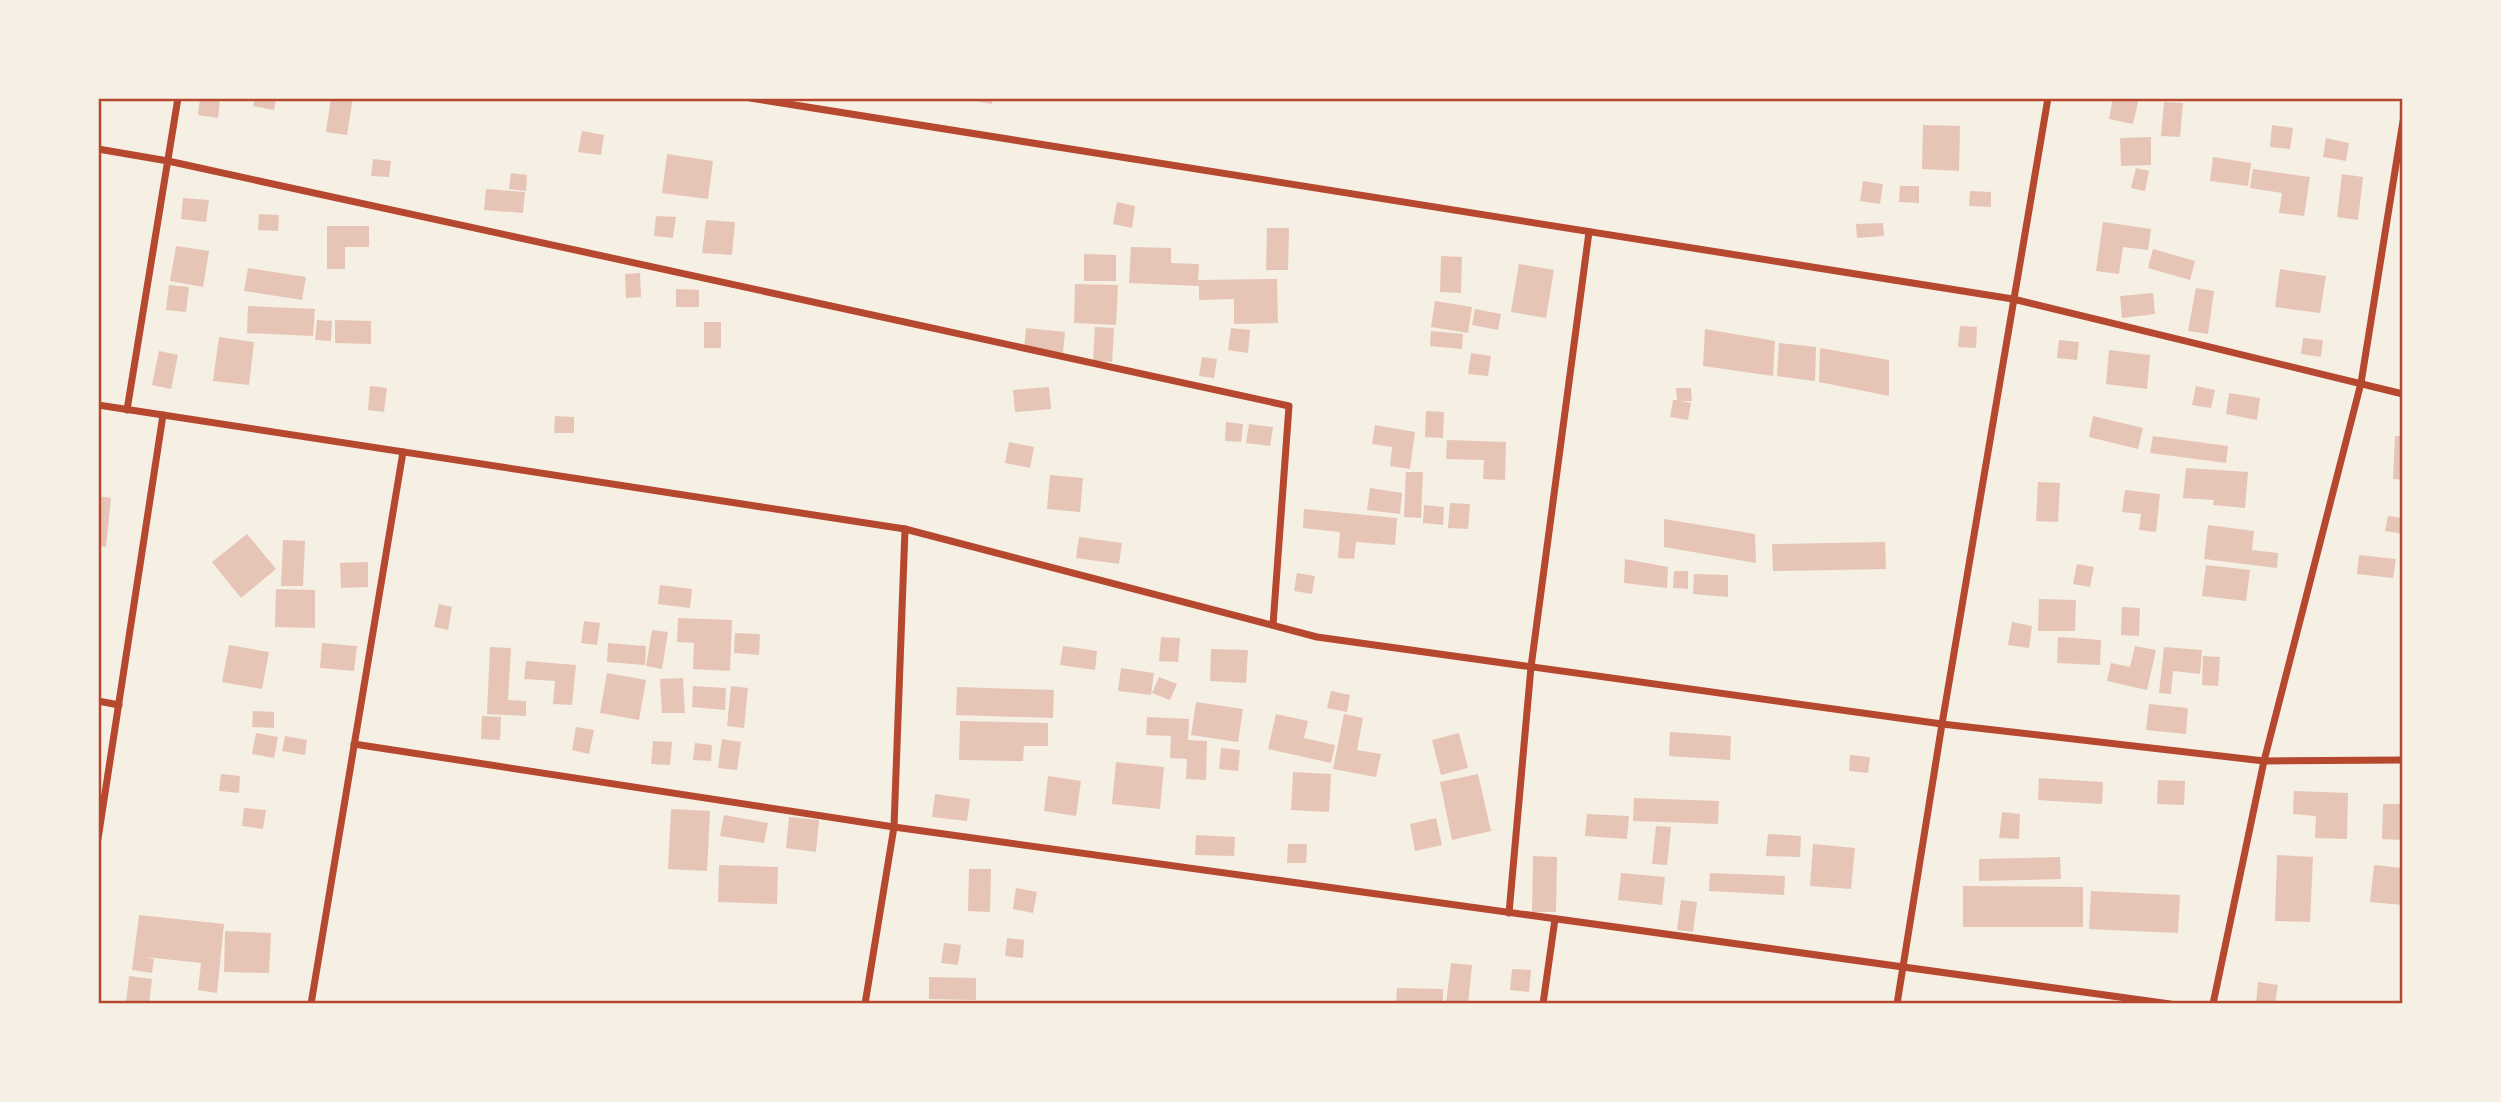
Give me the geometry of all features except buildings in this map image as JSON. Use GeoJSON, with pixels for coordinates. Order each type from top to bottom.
{"type":"FeatureCollection","features":[{"type":"Feature","properties":{"kind":"street"},"geometry":{"type":"LineString","coordinates":[[127,410],[178,98]]}},
{"type":"Feature","properties":{"kind":"street"},"geometry":{"type":"LineString","coordinates":[[750,98],[2013,299],[2403,394]]}},
{"type":"Feature","properties":{"kind":"street"},"geometry":{"type":"LineString","coordinates":[[1897,1004],[2048,98]]}},
{"type":"Feature","properties":{"kind":"street"},"geometry":{"type":"LineString","coordinates":[[2213,1004],[2264,761],[2361,383],[2403,121]]}},
{"type":"Feature","properties":{"kind":"street"},"geometry":{"type":"LineString","coordinates":[[98,149],[168,161],[1289,406],[1273,625]]}},
{"type":"Feature","properties":{"kind":"street"},"geometry":{"type":"LineString","coordinates":[[1509,913],[1531,667],[1589,232]]}},
{"type":"Feature","properties":{"kind":"street"},"geometry":{"type":"LineString","coordinates":[[98,405],[905,529],[1317,637],[1942,724],[2264,761],[2403,760]]}},
{"type":"Feature","properties":{"kind":"street"},"geometry":{"type":"LineString","coordinates":[[98,839],[163,415]]}},
{"type":"Feature","properties":{"kind":"street"},"geometry":{"type":"LineString","coordinates":[[311,1004],[403,452]]}},
{"type":"Feature","properties":{"kind":"street"},"geometry":{"type":"LineString","coordinates":[[865,1004],[894,827],[905,529]]}},
{"type":"Feature","properties":{"kind":"street"},"geometry":{"type":"LineString","coordinates":[[98,701],[118,705]]}},
{"type":"Feature","properties":{"kind":"street"},"geometry":{"type":"LineString","coordinates":[[354,744],[894,827],[2170,1004]]}},
{"type":"Feature","properties":{"kind":"street"},"geometry":{"type":"LineString","coordinates":[[1543,1004],[1555,919]]}}]}
